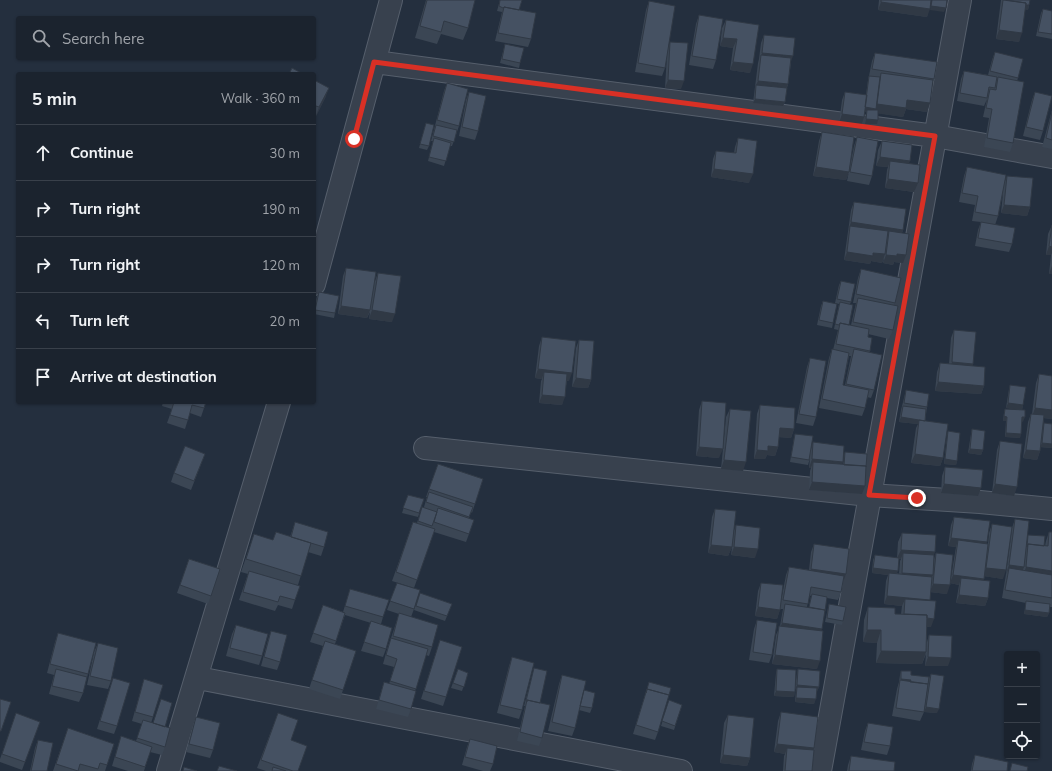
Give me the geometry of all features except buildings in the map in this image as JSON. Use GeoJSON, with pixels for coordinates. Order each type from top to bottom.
{"type":"FeatureCollection","features":[{"type":"Feature","properties":{"kind":"street"},"geometry":{"type":"LineString","coordinates":[[316,277],[391,0]]}},
{"type":"Feature","properties":{"kind":"street"},"geometry":{"type":"LineString","coordinates":[[820,771],[960,0]]}},
{"type":"Feature","properties":{"kind":"street"},"geometry":{"type":"LineString","coordinates":[[374,62],[935,136],[1052,157]]}},
{"type":"Feature","properties":{"kind":"street"},"geometry":{"type":"LineString","coordinates":[[168,771],[198,678],[278,404]]}},
{"type":"Feature","properties":{"kind":"street"},"geometry":{"type":"LineString","coordinates":[[425,448],[869,495],[1052,508]]}},
{"type":"Feature","properties":{"kind":"street"},"geometry":{"type":"LineString","coordinates":[[198,678],[681,771]]}},
{"type":"Feature","properties":{"kind":"route"},"geometry":{"type":"LineString","coordinates":[[354,139],[374,62],[553,87],[935,136],[869,495],[917,498]]}}]}
